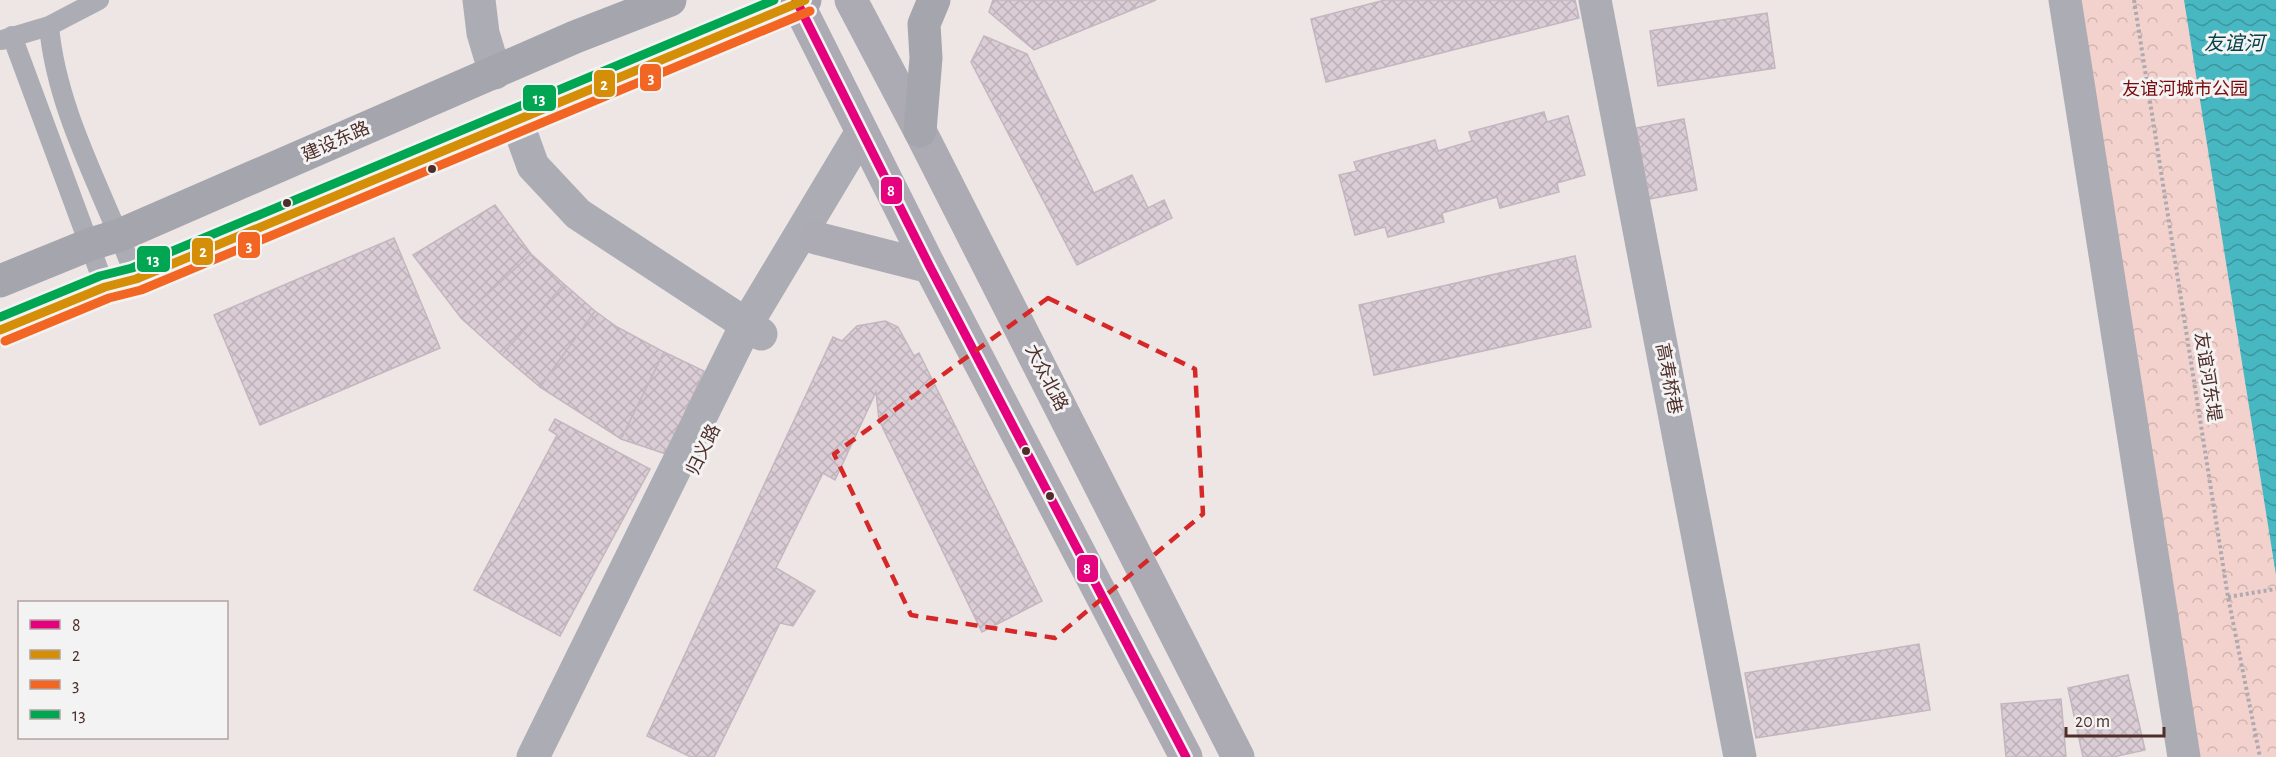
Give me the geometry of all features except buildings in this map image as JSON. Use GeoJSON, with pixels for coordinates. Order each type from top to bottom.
{"type":"FeatureCollection","features":[{"type":"Feature","properties":{"kind":"main road"},"geometry":{"type":"LineString","coordinates":[[575,37],[621,0]]}},
{"type":"Feature","properties":{"kind":"main road","name":"建设东路"},"geometry":{"type":"LineString","coordinates":[[0,281],[105,240],[575,37],[670,0]]}},
{"type":"Feature","properties":{"kind":"main road","name":"大众北路"},"geometry":{"type":"LineString","coordinates":[[851,0],[920,131],[1238,757]]}},
{"type":"Feature","properties":{"kind":"main road"},"geometry":{"type":"LineString","coordinates":[[920,131],[926,58],[924,24],[934,0]]}},
{"type":"Feature","properties":{"kind":"main road"},"geometry":{"type":"LineString","coordinates":[[0,330],[105,287],[136,279],[799,1],[866,142],[1186,757]]}},
{"type":"Feature","properties":{"kind":"main road"},"geometry":{"type":"LineString","coordinates":[[816,238],[930,267]]}},
{"type":"Feature","properties":{"kind":"street"},"geometry":{"type":"LineString","coordinates":[[480,0],[483,33],[495,73]]}},
{"type":"Feature","properties":{"kind":"street","name":"高寿桥巷"},"geometry":{"type":"LineString","coordinates":[[1595,0],[1740,757]]}},
{"type":"Feature","properties":{"kind":"street"},"geometry":{"type":"LineString","coordinates":[[2065,0],[2184,757]]}},
{"type":"Feature","properties":{"kind":"street"},"geometry":{"type":"LineString","coordinates":[[516,119],[533,166],[578,214],[753,329]]}},
{"type":"Feature","properties":{"kind":"street"},"geometry":{"type":"LineString","coordinates":[[533,757],[753,329],[866,142]]}},
{"type":"Feature","properties":{"kind":"street","name":"归义路"},"geometry":{"type":"LineString","coordinates":[[553,757],[753,329],[816,238],[866,142]]}},
{"type":"Feature","properties":{"kind":"lane"},"geometry":{"type":"LineString","coordinates":[[99,0],[49,26],[6,38],[105,240],[136,279]]}},
{"type":"Feature","properties":{"kind":"lane"},"geometry":{"type":"LineString","coordinates":[[49,26],[52,61],[94,181],[105,240],[105,287]]}},
{"type":"Feature","properties":{"kind":"path","name":"友谊河东堤"},"geometry":{"type":"LineString","coordinates":[[2134,0],[2228,597],[2260,757]]}},
{"type":"Feature","properties":{"kind":"path"},"geometry":{"type":"LineString","coordinates":[[2228,597],[2276,589]]}},
{"type":"Feature","properties":{"kind":"highlighted area"},"geometry":{"type":"Polygon","coordinates":[[[1048,298],[1195,369],[1203,514],[1055,638],[911,615],[834,454],[1048,298]]]}},
{"type":"Feature","properties":{"kind":"green space","name":"友谊河城市公园"},"geometry":{"type":"Polygon","coordinates":[[[2080,0],[2276,0],[2276,757],[2198,757],[2080,0]]]}},
{"type":"Feature","properties":{"kind":"water","name":"友谊河"},"geometry":{"type":"Polygon","coordinates":[[[2184,0],[2276,0],[2276,575],[2184,0]]]}},
{"type":"Feature","properties":{"kind":"transit line","name":"13"},"geometry":{"type":"LineString","coordinates":[[0,317],[100,276],[132,268],[774,0]]}},
{"type":"Feature","properties":{"kind":"transit line","name":"8"},"geometry":{"type":"LineString","coordinates":[[796,0],[930,267],[1186,757]]}},
{"type":"Feature","properties":{"kind":"transit line","name":"2"},"geometry":{"type":"LineString","coordinates":[[0,330],[105,287],[136,279],[805,0]]}},
{"type":"Feature","properties":{"kind":"transit line","name":"3"},"geometry":{"type":"LineString","coordinates":[[5,341],[109,298],[141,290],[810,11]]}}]}
